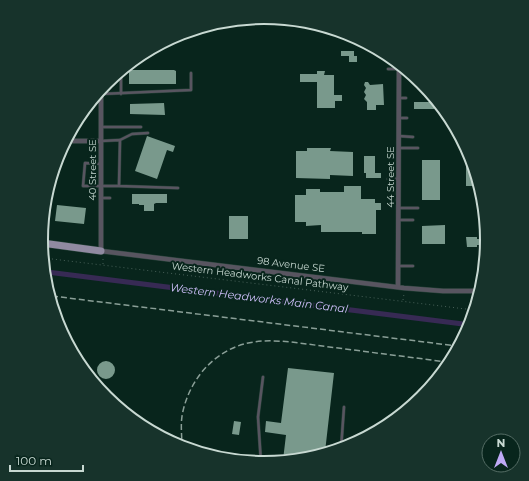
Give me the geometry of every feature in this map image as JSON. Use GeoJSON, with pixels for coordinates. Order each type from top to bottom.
{"type":"FeatureCollection","features":[{"type":"Feature","properties":{"kind":"main road"},"geometry":{"type":"LineString","coordinates":[[48,244],[102,251]]}},
{"type":"Feature","properties":{"kind":"street","name":"44 Street SE"},"geometry":{"type":"LineString","coordinates":[[398,287],[399,71]]}},
{"type":"Feature","properties":{"kind":"street","name":"40 Street SE"},"geometry":{"type":"LineString","coordinates":[[101,99],[102,251]]}},
{"type":"Feature","properties":{"kind":"street"},"geometry":{"type":"LineString","coordinates":[[72,141],[101,141]]}},
{"type":"Feature","properties":{"kind":"street","name":"98 Avenue SE"},"geometry":{"type":"LineString","coordinates":[[102,251],[404,288],[443,291],[475,291]]}},
{"type":"Feature","properties":{"kind":"lane"},"geometry":{"type":"LineString","coordinates":[[388,69],[395,68]]}},
{"type":"Feature","properties":{"kind":"lane"},"geometry":{"type":"LineString","coordinates":[[106,93],[121,94],[191,90],[191,73]]}},
{"type":"Feature","properties":{"kind":"lane"},"geometry":{"type":"LineString","coordinates":[[121,79],[121,94]]}},
{"type":"Feature","properties":{"kind":"lane"},"geometry":{"type":"LineString","coordinates":[[399,98],[406,98]]}},
{"type":"Feature","properties":{"kind":"lane"},"geometry":{"type":"LineString","coordinates":[[399,118],[407,118]]}},
{"type":"Feature","properties":{"kind":"lane"},"geometry":{"type":"LineString","coordinates":[[101,127],[142,127]]}},
{"type":"Feature","properties":{"kind":"lane"},"geometry":{"type":"LineString","coordinates":[[101,141],[120,140],[132,134],[148,133]]}},
{"type":"Feature","properties":{"kind":"lane"},"geometry":{"type":"LineString","coordinates":[[399,136],[414,137]]}},
{"type":"Feature","properties":{"kind":"lane"},"geometry":{"type":"LineString","coordinates":[[119,186],[120,140]]}},
{"type":"Feature","properties":{"kind":"lane"},"geometry":{"type":"LineString","coordinates":[[399,148],[418,148]]}},
{"type":"Feature","properties":{"kind":"lane"},"geometry":{"type":"LineString","coordinates":[[101,164],[84,163],[83,186],[178,188]]}},
{"type":"Feature","properties":{"kind":"lane"},"geometry":{"type":"LineString","coordinates":[[388,179],[399,179]]}},
{"type":"Feature","properties":{"kind":"lane"},"geometry":{"type":"LineString","coordinates":[[101,198],[110,198]]}},
{"type":"Feature","properties":{"kind":"lane"},"geometry":{"type":"LineString","coordinates":[[399,208],[418,208]]}},
{"type":"Feature","properties":{"kind":"lane"},"geometry":{"type":"LineString","coordinates":[[399,220],[413,220]]}},
{"type":"Feature","properties":{"kind":"lane"},"geometry":{"type":"LineString","coordinates":[[398,266],[413,266]]}},
{"type":"Feature","properties":{"kind":"lane"},"geometry":{"type":"LineString","coordinates":[[261,457],[258,417],[263,377]]}},
{"type":"Feature","properties":{"kind":"lane"},"geometry":{"type":"LineString","coordinates":[[341,443],[344,407]]}},
{"type":"Feature","properties":{"kind":"path"},"geometry":{"type":"LineString","coordinates":[[102,251],[103,264]]}},
{"type":"Feature","properties":{"kind":"path","name":"Western Headworks Canal Pathway"},"geometry":{"type":"LineString","coordinates":[[48,258],[470,310]]}},
{"type":"Feature","properties":{"kind":"path"},"geometry":{"type":"LineString","coordinates":[[403,301],[404,288]]}},
{"type":"Feature","properties":{"kind":"building"},"geometry":{"type":"Polygon","coordinates":[[[341,51],[354,51],[354,56],[357,56],[357,62],[349,62],[349,56],[341,56],[341,51]]]}},
{"type":"Feature","properties":{"kind":"building"},"geometry":{"type":"Polygon","coordinates":[[[132,70],[176,71],[176,84],[129,84],[129,72],[132,70]]]}},
{"type":"Feature","properties":{"kind":"building"},"geometry":{"type":"Polygon","coordinates":[[[317,71],[325,71],[324,75],[334,75],[334,95],[342,95],[342,101],[335,101],[335,108],[317,108],[317,82],[300,82],[300,74],[317,74],[317,71]]]}},
{"type":"Feature","properties":{"kind":"building"},"geometry":{"type":"Polygon","coordinates":[[[365,82],[368,82],[370,85],[383,84],[384,105],[376,105],[376,110],[367,110],[367,102],[364,99],[366,95],[364,92],[366,88],[364,85],[365,82]]]}},
{"type":"Feature","properties":{"kind":"building"},"geometry":{"type":"Polygon","coordinates":[[[414,102],[430,102],[434,107],[434,109],[414,109],[414,102]]]}},
{"type":"Feature","properties":{"kind":"building"},"geometry":{"type":"Polygon","coordinates":[[[164,103],[165,115],[130,114],[130,104],[164,103]]]}},
{"type":"Feature","properties":{"kind":"building"},"geometry":{"type":"Polygon","coordinates":[[[147,136],[175,146],[173,152],[167,150],[157,179],[135,171],[147,136]]]}},
{"type":"Feature","properties":{"kind":"building"},"geometry":{"type":"Polygon","coordinates":[[[307,148],[331,148],[330,151],[353,152],[353,176],[330,175],[330,179],[296,178],[296,151],[307,151],[307,148]]]}},
{"type":"Feature","properties":{"kind":"building"},"geometry":{"type":"Polygon","coordinates":[[[364,156],[375,156],[375,173],[381,173],[381,178],[366,178],[366,173],[364,173],[364,156]]]}},
{"type":"Feature","properties":{"kind":"building"},"geometry":{"type":"Polygon","coordinates":[[[422,160],[440,160],[440,200],[422,200],[422,160]]]}},
{"type":"Feature","properties":{"kind":"building"},"geometry":{"type":"Polygon","coordinates":[[[466,161],[474,185],[474,186],[466,186],[466,161]]]}},
{"type":"Feature","properties":{"kind":"building"},"geometry":{"type":"Polygon","coordinates":[[[344,186],[361,186],[361,199],[375,199],[375,203],[381,203],[381,210],[376,210],[376,234],[362,234],[362,232],[321,232],[321,225],[306,226],[306,222],[295,222],[295,195],[306,195],[306,189],[320,189],[320,192],[344,192],[344,186]]]}},
{"type":"Feature","properties":{"kind":"building"},"geometry":{"type":"Polygon","coordinates":[[[132,194],[167,194],[167,203],[156,203],[154,204],[154,211],[144,211],[144,205],[132,204],[132,194]]]}},
{"type":"Feature","properties":{"kind":"building"},"geometry":{"type":"Polygon","coordinates":[[[57,205],[86,208],[84,224],[55,221],[57,205]]]}},
{"type":"Feature","properties":{"kind":"building"},"geometry":{"type":"Polygon","coordinates":[[[229,216],[248,216],[248,239],[229,239],[229,216]]]}},
{"type":"Feature","properties":{"kind":"building"},"geometry":{"type":"Polygon","coordinates":[[[445,225],[445,244],[422,244],[422,226],[445,225]]]}},
{"type":"Feature","properties":{"kind":"building"},"geometry":{"type":"Polygon","coordinates":[[[466,237],[477,237],[477,239],[481,239],[481,245],[477,245],[477,247],[467,247],[466,237]]]}},
{"type":"Feature","properties":{"kind":"building"},"geometry":{"type":"Polygon","coordinates":[[[106,361],[112,364],[115,370],[112,376],[106,379],[100,376],[97,370],[100,364],[106,361]]]}},
{"type":"Feature","properties":{"kind":"building"},"geometry":{"type":"Polygon","coordinates":[[[288,368],[334,373],[325,449],[283,456],[286,435],[265,432],[266,421],[281,423],[288,368]]]}},
{"type":"Feature","properties":{"kind":"building"},"geometry":{"type":"Polygon","coordinates":[[[234,421],[241,422],[239,435],[232,434],[234,421]]]}},
{"type":"Feature","properties":{"kind":"waterway","name":"Western Headworks Main Canal"},"geometry":{"type":"LineString","coordinates":[[50,272],[464,324]]}},
{"type":"Feature","properties":{"kind":"railway"},"geometry":{"type":"LineString","coordinates":[[55,296],[454,346]]}},
{"type":"Feature","properties":{"kind":"railway"},"geometry":{"type":"LineString","coordinates":[[182,441],[182,416],[192,386],[208,365],[229,350],[241,345],[263,341],[291,342],[444,362]]}}]}
